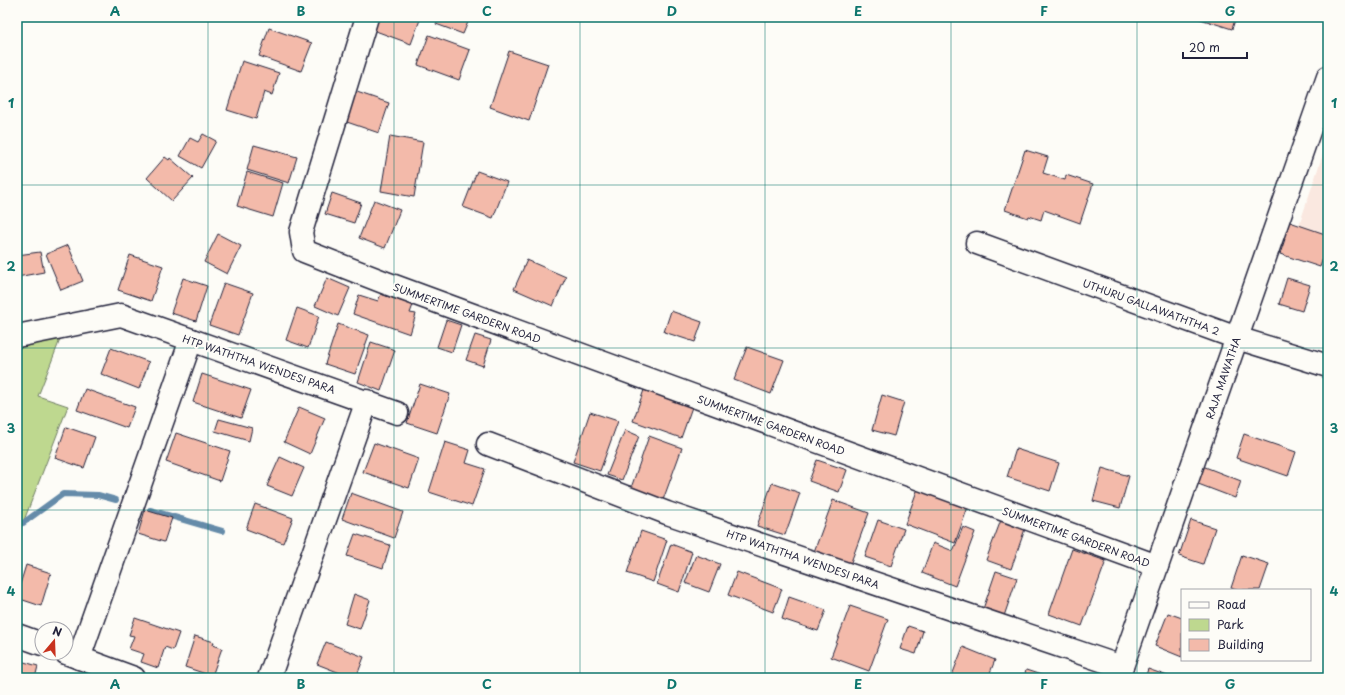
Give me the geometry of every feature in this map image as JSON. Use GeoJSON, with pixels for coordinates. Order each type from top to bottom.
{"type":"FeatureCollection","features":[{"type":"Feature","properties":{"kind":"street","name":"SUMMERTIME GARDERN ROAD"},"geometry":{"type":"LineString","coordinates":[[367,17],[301,232],[304,251],[386,283],[1157,566]]}},
{"type":"Feature","properties":{"kind":"street","name":"RAJA MAWATHA"},"geometry":{"type":"LineString","coordinates":[[1120,672],[1328,77]]}},
{"type":"Feature","properties":{"kind":"street","name":"UTHURU GALLAWATHTHA 2"},"geometry":{"type":"LineString","coordinates":[[976,243],[1237,338],[1328,366]]}},
{"type":"Feature","properties":{"kind":"street","name":"HTP WATHTHA WENDESI PARA"},"geometry":{"type":"LineString","coordinates":[[17,336],[121,315],[367,401],[397,413]]}},
{"type":"Feature","properties":{"kind":"street"},"geometry":{"type":"LineString","coordinates":[[74,652],[191,340]]}},
{"type":"Feature","properties":{"kind":"street"},"geometry":{"type":"LineString","coordinates":[[269,678],[367,401]]}},
{"type":"Feature","properties":{"kind":"street","name":"HTP WATHTHA WENDESI PARA"},"geometry":{"type":"LineString","coordinates":[[488,444],[667,514],[1120,672]]}},
{"type":"Feature","properties":{"kind":"street"},"geometry":{"type":"LineString","coordinates":[[17,635],[34,641]]}},
{"type":"Feature","properties":{"kind":"street"},"geometry":{"type":"LineString","coordinates":[[74,655],[134,678]]}},
{"type":"Feature","properties":{"kind":"shaded area"},"geometry":{"type":"Polygon","coordinates":[[[1328,139],[1328,250],[1295,237],[1328,139]]]}},
{"type":"Feature","properties":{"kind":"green space"},"geometry":{"type":"Polygon","coordinates":[[[63,332],[38,396],[68,406],[23,523],[17,520],[17,341],[63,332]]]}},
{"type":"Feature","properties":{"kind":"building"},"geometry":{"type":"Polygon","coordinates":[[[377,17],[421,17],[411,44],[373,30],[377,17]]]}},
{"type":"Feature","properties":{"kind":"building"},"geometry":{"type":"Polygon","coordinates":[[[439,17],[454,17],[468,22],[463,34],[436,24],[439,17]]]}},
{"type":"Feature","properties":{"kind":"building"},"geometry":{"type":"Polygon","coordinates":[[[1194,17],[1236,17],[1232,29],[1194,17]]]}},
{"type":"Feature","properties":{"kind":"building"},"geometry":{"type":"Polygon","coordinates":[[[269,28],[312,43],[301,71],[259,56],[269,28]]]}},
{"type":"Feature","properties":{"kind":"building"},"geometry":{"type":"Polygon","coordinates":[[[429,35],[470,50],[459,80],[418,65],[429,35]]]}},
{"type":"Feature","properties":{"kind":"building"},"geometry":{"type":"Polygon","coordinates":[[[509,51],[548,64],[529,121],[490,107],[509,51]]]}},
{"type":"Feature","properties":{"kind":"building"},"geometry":{"type":"Polygon","coordinates":[[[242,61],[279,73],[272,95],[264,92],[256,119],[227,110],[242,61]]]}},
{"type":"Feature","properties":{"kind":"building"},"geometry":{"type":"Polygon","coordinates":[[[351,90],[389,103],[379,133],[341,120],[351,90]]]}},
{"type":"Feature","properties":{"kind":"building"},"geometry":{"type":"Polygon","coordinates":[[[203,134],[216,141],[201,168],[180,156],[190,138],[198,142],[203,134]]]}},
{"type":"Feature","properties":{"kind":"building"},"geometry":{"type":"Polygon","coordinates":[[[390,136],[423,142],[414,197],[381,191],[390,136]]]}},
{"type":"Feature","properties":{"kind":"building"},"geometry":{"type":"Polygon","coordinates":[[[254,145],[297,157],[289,183],[247,170],[254,145]]]}},
{"type":"Feature","properties":{"kind":"building"},"geometry":{"type":"Polygon","coordinates":[[[1025,150],[1048,157],[1043,173],[1065,180],[1066,175],[1093,184],[1080,223],[1044,210],[1041,220],[1029,216],[1028,218],[1005,210],[1025,150]]]}},
{"type":"Feature","properties":{"kind":"building"},"geometry":{"type":"Polygon","coordinates":[[[165,157],[169,160],[170,158],[193,178],[172,201],[147,178],[165,157]]]}},
{"type":"Feature","properties":{"kind":"building"},"geometry":{"type":"Polygon","coordinates":[[[477,171],[507,182],[493,218],[463,207],[477,171]]]}},
{"type":"Feature","properties":{"kind":"building"},"geometry":{"type":"Polygon","coordinates":[[[247,172],[283,183],[273,217],[237,206],[247,172]]]}},
{"type":"Feature","properties":{"kind":"building"},"geometry":{"type":"Polygon","coordinates":[[[332,193],[361,203],[354,223],[325,214],[332,193]]]}},
{"type":"Feature","properties":{"kind":"building"},"geometry":{"type":"Polygon","coordinates":[[[374,200],[400,210],[385,248],[359,238],[374,200]]]}},
{"type":"Feature","properties":{"kind":"building"},"geometry":{"type":"Polygon","coordinates":[[[1284,220],[1328,235],[1328,253],[1325,252],[1320,267],[1280,254],[1285,239],[1279,237],[1284,220]]]}},
{"type":"Feature","properties":{"kind":"building"},"geometry":{"type":"Polygon","coordinates":[[[218,234],[241,246],[227,274],[204,262],[218,234]]]}},
{"type":"Feature","properties":{"kind":"building"},"geometry":{"type":"Polygon","coordinates":[[[68,245],[83,281],[61,290],[46,254],[68,245]]]}},
{"type":"Feature","properties":{"kind":"building"},"geometry":{"type":"Polygon","coordinates":[[[40,252],[44,272],[17,277],[17,255],[40,252]]]}},
{"type":"Feature","properties":{"kind":"building"},"geometry":{"type":"Polygon","coordinates":[[[130,255],[163,266],[151,301],[118,290],[130,255]]]}},
{"type":"Feature","properties":{"kind":"building"},"geometry":{"type":"Polygon","coordinates":[[[527,260],[566,277],[553,306],[514,289],[527,260]]]}},
{"type":"Feature","properties":{"kind":"building"},"geometry":{"type":"Polygon","coordinates":[[[183,278],[207,286],[196,321],[171,313],[183,278]]]}},
{"type":"Feature","properties":{"kind":"building"},"geometry":{"type":"Polygon","coordinates":[[[327,278],[350,288],[338,316],[315,306],[327,278]]]}},
{"type":"Feature","properties":{"kind":"building"},"geometry":{"type":"Polygon","coordinates":[[[1287,278],[1310,285],[1302,311],[1279,304],[1287,278]]]}},
{"type":"Feature","properties":{"kind":"building"},"geometry":{"type":"Polygon","coordinates":[[[224,283],[253,293],[238,335],[209,325],[224,283]]]}},
{"type":"Feature","properties":{"kind":"building"},"geometry":{"type":"Polygon","coordinates":[[[381,294],[413,305],[410,313],[416,314],[410,334],[353,314],[359,295],[378,301],[381,294]]]}},
{"type":"Feature","properties":{"kind":"building"},"geometry":{"type":"Polygon","coordinates":[[[297,308],[319,316],[308,348],[286,340],[297,308]]]}},
{"type":"Feature","properties":{"kind":"building"},"geometry":{"type":"Polygon","coordinates":[[[671,311],[702,322],[695,342],[664,332],[671,311]]]}},
{"type":"Feature","properties":{"kind":"building"},"geometry":{"type":"Polygon","coordinates":[[[446,320],[461,325],[452,352],[437,347],[446,320]]]}},
{"type":"Feature","properties":{"kind":"building"},"geometry":{"type":"Polygon","coordinates":[[[338,324],[369,335],[355,374],[325,364],[338,324]]]}},
{"type":"Feature","properties":{"kind":"building"},"geometry":{"type":"Polygon","coordinates":[[[475,335],[491,340],[483,366],[466,360],[475,335]]]}},
{"type":"Feature","properties":{"kind":"building"},"geometry":{"type":"Polygon","coordinates":[[[371,342],[395,350],[381,391],[358,382],[371,342]]]}},
{"type":"Feature","properties":{"kind":"building"},"geometry":{"type":"Polygon","coordinates":[[[747,347],[784,360],[771,394],[734,380],[747,347]]]}},
{"type":"Feature","properties":{"kind":"building"},"geometry":{"type":"Polygon","coordinates":[[[111,348],[149,362],[139,389],[101,374],[111,348]]]}},
{"type":"Feature","properties":{"kind":"building"},"geometry":{"type":"Polygon","coordinates":[[[202,374],[251,390],[241,418],[193,402],[202,374]]]}},
{"type":"Feature","properties":{"kind":"building"},"geometry":{"type":"Polygon","coordinates":[[[420,384],[450,394],[437,433],[407,423],[420,384]]]}},
{"type":"Feature","properties":{"kind":"building"},"geometry":{"type":"Polygon","coordinates":[[[85,389],[135,407],[127,428],[77,410],[85,389]]]}},
{"type":"Feature","properties":{"kind":"building"},"geometry":{"type":"Polygon","coordinates":[[[644,390],[692,407],[681,438],[633,421],[644,390]]]}},
{"type":"Feature","properties":{"kind":"building"},"geometry":{"type":"Polygon","coordinates":[[[882,395],[904,402],[894,436],[872,430],[882,395]]]}},
{"type":"Feature","properties":{"kind":"building"},"geometry":{"type":"Polygon","coordinates":[[[299,407],[325,418],[310,454],[284,442],[299,407]]]}},
{"type":"Feature","properties":{"kind":"building"},"geometry":{"type":"Polygon","coordinates":[[[590,412],[618,421],[600,471],[573,462],[590,412]]]}},
{"type":"Feature","properties":{"kind":"building"},"geometry":{"type":"Polygon","coordinates":[[[219,419],[252,428],[249,441],[215,431],[219,419]]]}},
{"type":"Feature","properties":{"kind":"building"},"geometry":{"type":"Polygon","coordinates":[[[66,427],[95,437],[84,468],[55,458],[66,427]]]}},
{"type":"Feature","properties":{"kind":"building"},"geometry":{"type":"Polygon","coordinates":[[[625,430],[639,436],[622,480],[607,475],[625,430]]]}},
{"type":"Feature","properties":{"kind":"building"},"geometry":{"type":"Polygon","coordinates":[[[176,433],[230,451],[220,481],[166,462],[176,433]]]}},
{"type":"Feature","properties":{"kind":"building"},"geometry":{"type":"Polygon","coordinates":[[[1244,434],[1296,452],[1288,476],[1236,458],[1244,434]]]}},
{"type":"Feature","properties":{"kind":"building"},"geometry":{"type":"Polygon","coordinates":[[[649,436],[682,448],[663,500],[631,488],[649,436]]]}},
{"type":"Feature","properties":{"kind":"building"},"geometry":{"type":"Polygon","coordinates":[[[445,442],[470,450],[466,463],[485,469],[472,506],[429,492],[445,442]]]}},
{"type":"Feature","properties":{"kind":"building"},"geometry":{"type":"Polygon","coordinates":[[[374,443],[419,459],[409,488],[363,472],[374,443]]]}},
{"type":"Feature","properties":{"kind":"building"},"geometry":{"type":"Polygon","coordinates":[[[1016,449],[1059,463],[1050,491],[1007,477],[1016,449]]]}},
{"type":"Feature","properties":{"kind":"building"},"geometry":{"type":"Polygon","coordinates":[[[280,457],[304,468],[292,496],[267,486],[280,457]]]}},
{"type":"Feature","properties":{"kind":"building"},"geometry":{"type":"Polygon","coordinates":[[[817,460],[847,470],[839,492],[809,481],[817,460]]]}},
{"type":"Feature","properties":{"kind":"building"},"geometry":{"type":"Polygon","coordinates":[[[1200,465],[1241,481],[1235,498],[1193,482],[1200,465]]]}},
{"type":"Feature","properties":{"kind":"building"},"geometry":{"type":"Polygon","coordinates":[[[1102,468],[1129,476],[1120,508],[1093,501],[1102,468]]]}},
{"type":"Feature","properties":{"kind":"building"},"geometry":{"type":"Polygon","coordinates":[[[772,483],[800,493],[785,535],[757,526],[772,483]]]}},
{"type":"Feature","properties":{"kind":"building"},"geometry":{"type":"Polygon","coordinates":[[[918,488],[968,507],[955,543],[905,524],[918,488]]]}},
{"type":"Feature","properties":{"kind":"building"},"geometry":{"type":"Polygon","coordinates":[[[351,493],[403,512],[394,538],[342,519],[351,493]]]}},
{"type":"Feature","properties":{"kind":"building"},"geometry":{"type":"Polygon","coordinates":[[[833,500],[869,513],[847,573],[811,560],[833,500]]]}},
{"type":"Feature","properties":{"kind":"building"},"geometry":{"type":"Polygon","coordinates":[[[255,504],[293,518],[283,543],[246,529],[255,504]]]}},
{"type":"Feature","properties":{"kind":"building"},"geometry":{"type":"Polygon","coordinates":[[[145,510],[172,518],[164,542],[138,534],[145,510]]]}},
{"type":"Feature","properties":{"kind":"building"},"geometry":{"type":"Polygon","coordinates":[[[878,520],[904,529],[891,566],[865,557],[878,520]]]}},
{"type":"Feature","properties":{"kind":"building"},"geometry":{"type":"Polygon","coordinates":[[[1001,520],[1025,529],[1011,569],[986,560],[1001,520]]]}},
{"type":"Feature","properties":{"kind":"building"},"geometry":{"type":"Polygon","coordinates":[[[1191,520],[1215,528],[1203,564],[1179,556],[1191,520]]]}},
{"type":"Feature","properties":{"kind":"building"},"geometry":{"type":"Polygon","coordinates":[[[963,527],[975,532],[955,586],[922,573],[933,543],[953,551],[963,527]]]}},
{"type":"Feature","properties":{"kind":"building"},"geometry":{"type":"Polygon","coordinates":[[[641,531],[667,540],[653,582],[627,573],[641,531]]]}},
{"type":"Feature","properties":{"kind":"building"},"geometry":{"type":"Polygon","coordinates":[[[355,534],[390,545],[383,568],[347,556],[355,534]]]}},
{"type":"Feature","properties":{"kind":"building"},"geometry":{"type":"Polygon","coordinates":[[[671,544],[692,552],[679,592],[657,584],[671,544]]]}},
{"type":"Feature","properties":{"kind":"building"},"geometry":{"type":"Polygon","coordinates":[[[1072,549],[1106,561],[1082,626],[1049,614],[1072,549]]]}},
{"type":"Feature","properties":{"kind":"building"},"geometry":{"type":"Polygon","coordinates":[[[696,555],[720,564],[709,592],[685,583],[696,555]]]}},
{"type":"Feature","properties":{"kind":"building"},"geometry":{"type":"Polygon","coordinates":[[[1242,555],[1269,564],[1260,589],[1231,588],[1242,555]]]}},
{"type":"Feature","properties":{"kind":"building"},"geometry":{"type":"Polygon","coordinates":[[[26,565],[51,573],[41,606],[17,598],[26,565]]]}},
{"type":"Feature","properties":{"kind":"building"},"geometry":{"type":"Polygon","coordinates":[[[996,571],[1017,578],[1002,622],[981,615],[996,571]]]}},
{"type":"Feature","properties":{"kind":"building"},"geometry":{"type":"Polygon","coordinates":[[[737,572],[782,589],[773,612],[728,595],[737,572]]]}},
{"type":"Feature","properties":{"kind":"building"},"geometry":{"type":"Polygon","coordinates":[[[354,594],[370,600],[360,629],[345,624],[354,594]]]}},
{"type":"Feature","properties":{"kind":"building"},"geometry":{"type":"Polygon","coordinates":[[[789,597],[826,610],[818,631],[782,619],[789,597]]]}},
{"type":"Feature","properties":{"kind":"building"},"geometry":{"type":"Polygon","coordinates":[[[850,606],[888,619],[869,671],[831,657],[850,606]]]}},
{"type":"Feature","properties":{"kind":"building"},"geometry":{"type":"Polygon","coordinates":[[[1168,613],[1181,618],[1181,657],[1155,646],[1168,613]]]}},
{"type":"Feature","properties":{"kind":"building"},"geometry":{"type":"Polygon","coordinates":[[[135,618],[179,633],[173,650],[165,647],[158,668],[141,662],[144,654],[129,649],[134,636],[129,635],[135,618]]]}},
{"type":"Feature","properties":{"kind":"building"},"geometry":{"type":"Polygon","coordinates":[[[908,626],[923,631],[916,654],[900,649],[908,626]]]}},
{"type":"Feature","properties":{"kind":"building"},"geometry":{"type":"Polygon","coordinates":[[[195,636],[214,642],[213,645],[222,648],[212,676],[185,667],[195,636]]]}},
{"type":"Feature","properties":{"kind":"building"},"geometry":{"type":"Polygon","coordinates":[[[326,642],[364,657],[356,678],[317,664],[326,642]]]}},
{"type":"Feature","properties":{"kind":"building"},"geometry":{"type":"Polygon","coordinates":[[[963,647],[995,660],[988,678],[951,678],[963,647]]]}},
{"type":"Feature","properties":{"kind":"building"},"geometry":{"type":"Polygon","coordinates":[[[17,660],[38,666],[35,678],[17,678],[17,660]]]}},
{"type":"Feature","properties":{"kind":"building"},"geometry":{"type":"Polygon","coordinates":[[[1148,669],[1173,678],[1145,678],[1148,669]]]}},
{"type":"Feature","properties":{"kind":"building"},"geometry":{"type":"Polygon","coordinates":[[[1026,670],[1050,678],[1024,678],[1026,670]]]}},
{"type":"Feature","properties":{"kind":"waterway"},"geometry":{"type":"LineString","coordinates":[[17,525],[23,523],[63,494],[98,495],[116,500]]}},
{"type":"Feature","properties":{"kind":"waterway"},"geometry":{"type":"LineString","coordinates":[[150,510],[222,531]]}}]}
